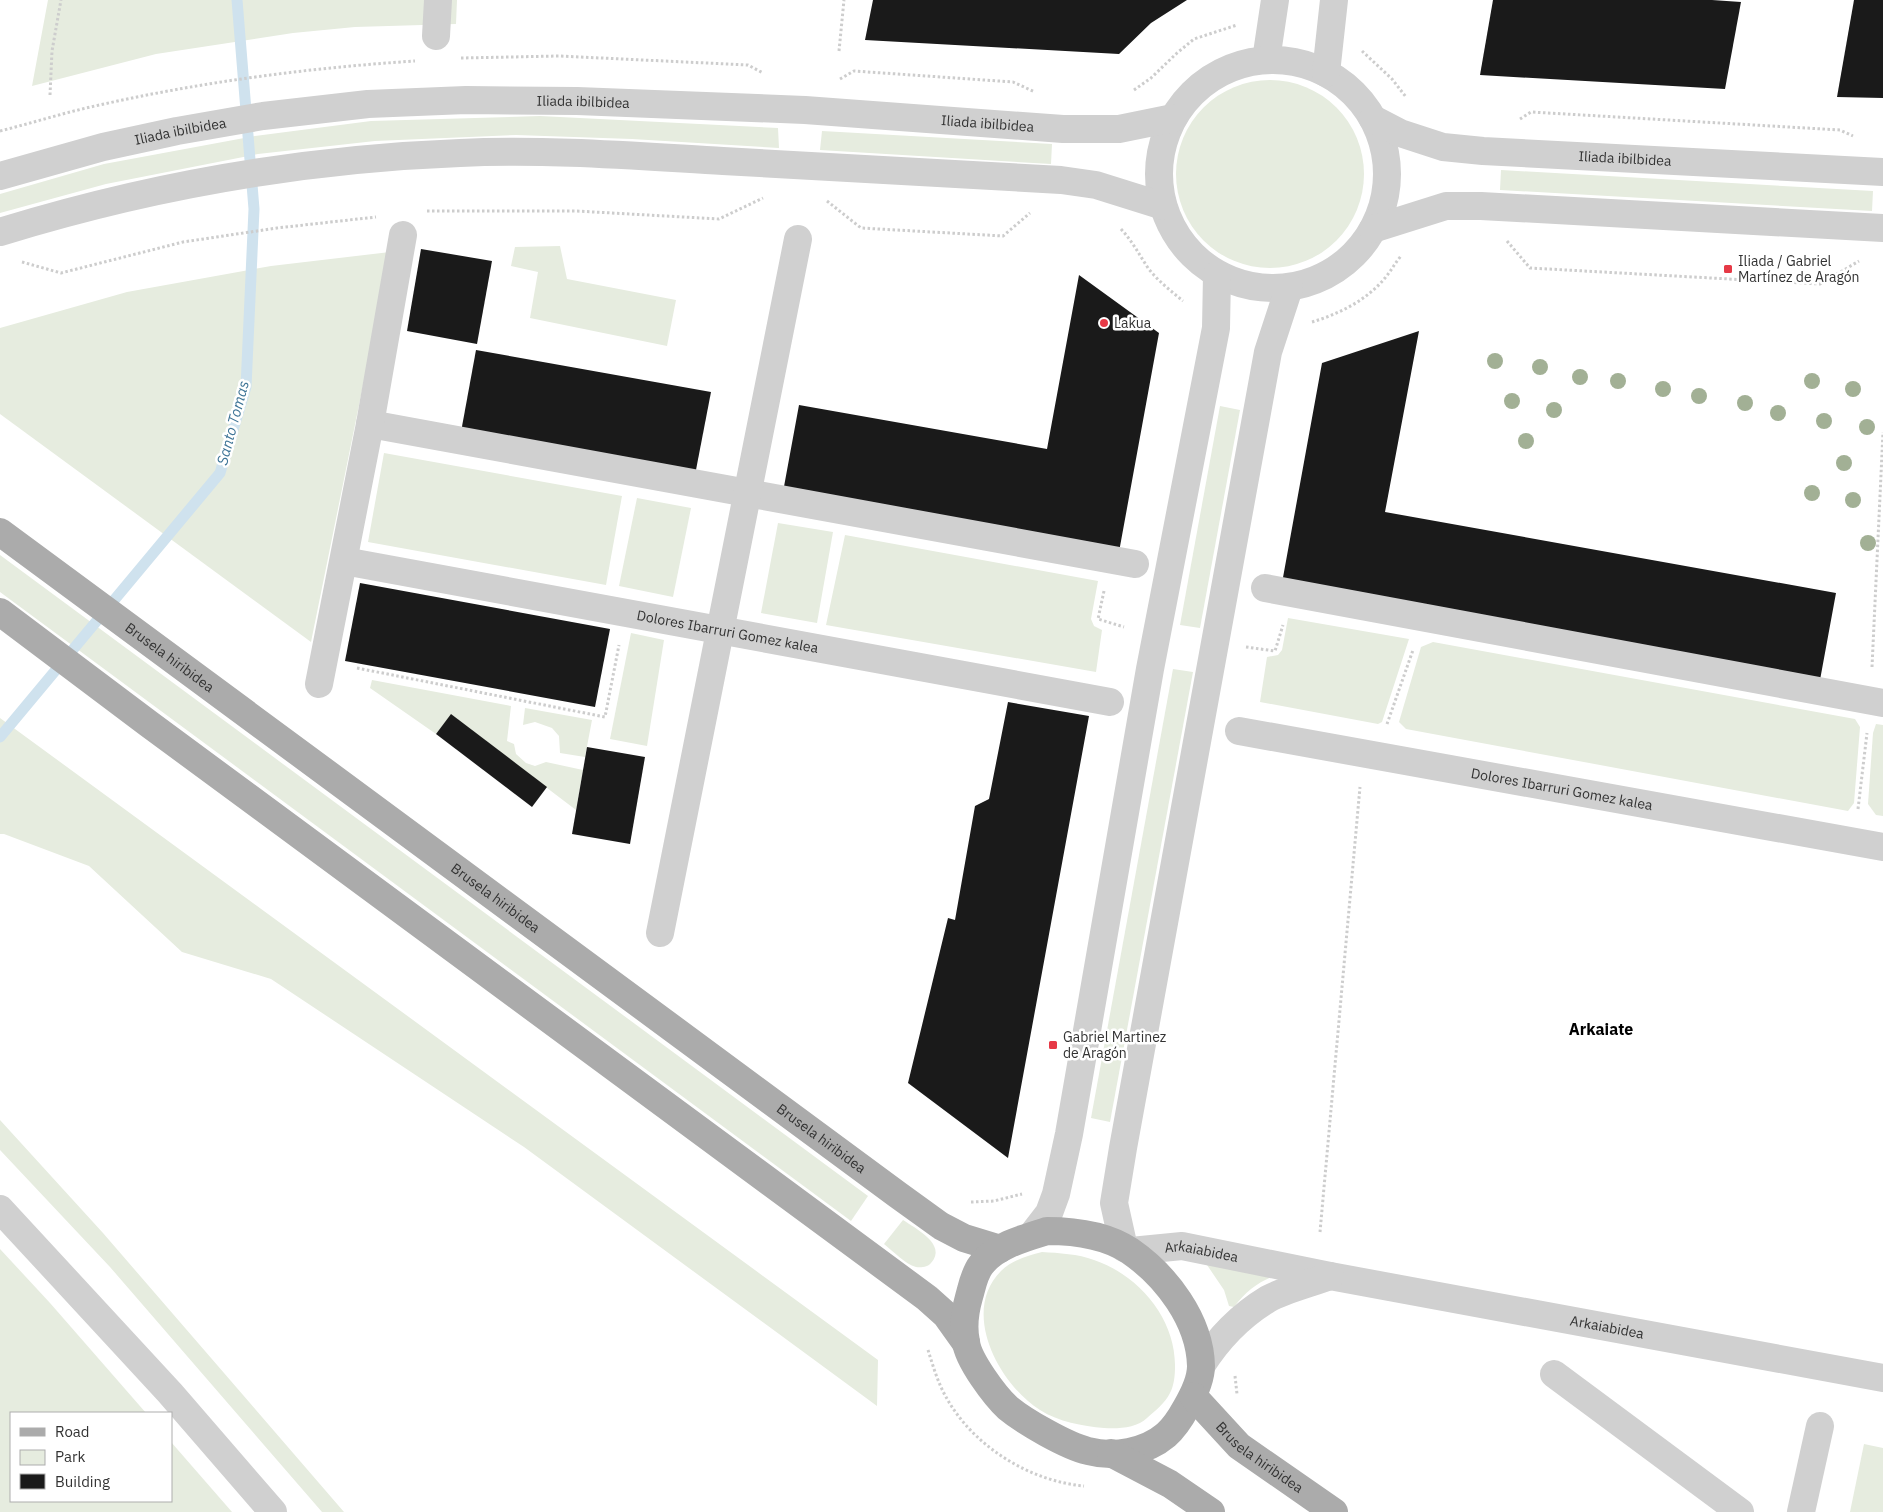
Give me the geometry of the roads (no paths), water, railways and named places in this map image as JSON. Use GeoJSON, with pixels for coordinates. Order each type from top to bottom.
{"type":"FeatureCollection","features":[{"type":"Feature","properties":{"kind":"main road","name":"Brusela hiribidea"},"geometry":{"type":"LineString","coordinates":[[0,532],[941,1226],[964,1238],[1000,1248]]}},
{"type":"Feature","properties":{"kind":"main road"},"geometry":{"type":"LineString","coordinates":[[0,612],[927,1298],[946,1315],[966,1343],[976,1366],[1008,1407],[1025,1420],[1088,1451],[1111,1454],[1139,1450],[1156,1443],[1177,1426],[1193,1396],[1201,1366],[1196,1334],[1181,1305],[1164,1280],[1127,1250],[1105,1240],[1072,1231],[1047,1231],[1032,1235],[1000,1248],[981,1265],[973,1281],[966,1309],[966,1343]]}},
{"type":"Feature","properties":{"kind":"main road","name":"Brusela hiribidea"},"geometry":{"type":"LineString","coordinates":[[1193,1396],[1239,1446],[1334,1512]]}},
{"type":"Feature","properties":{"kind":"main road"},"geometry":{"type":"LineString","coordinates":[[1111,1454],[1170,1484],[1211,1512]]}},
{"type":"Feature","properties":{"kind":"street"},"geometry":{"type":"LineString","coordinates":[[436,36],[438,0]]}},
{"type":"Feature","properties":{"kind":"street"},"geometry":{"type":"LineString","coordinates":[[1326,73],[1334,0]]}},
{"type":"Feature","properties":{"kind":"street"},"geometry":{"type":"LineString","coordinates":[[1266,60],[1273,11]]}},
{"type":"Feature","properties":{"kind":"street"},"geometry":{"type":"LineString","coordinates":[[1266,60],[1296,63],[1326,73],[1353,93],[1373,119],[1382,140],[1387,186],[1383,208],[1373,229],[1358,251],[1338,268],[1315,281],[1289,288],[1252,287],[1217,275],[1183,245],[1171,227],[1163,206],[1158,176],[1162,146],[1173,118],[1190,96],[1212,78],[1238,66],[1266,60]]}},
{"type":"Feature","properties":{"kind":"street","name":"Iliada ibilbidea"},"geometry":{"type":"LineString","coordinates":[[0,176],[103,147],[263,116],[368,104],[466,100],[577,101],[805,110],[1064,129],[1119,129],[1173,118]]}},
{"type":"Feature","properties":{"kind":"street","name":"Iliada ibilbidea"},"geometry":{"type":"LineString","coordinates":[[1373,119],[1400,134],[1443,147],[1502,152],[1883,172]]}},
{"type":"Feature","properties":{"kind":"street"},"geometry":{"type":"LineString","coordinates":[[0,232],[182,185],[264,170],[376,158],[462,152],[573,152],[1061,180],[1096,185],[1163,206]]}},
{"type":"Feature","properties":{"kind":"street"},"geometry":{"type":"LineString","coordinates":[[1373,229],[1446,206],[1481,206],[1883,228]]}},
{"type":"Feature","properties":{"kind":"street"},"geometry":{"type":"LineString","coordinates":[[322,673],[370,424],[403,235]]}},
{"type":"Feature","properties":{"kind":"street"},"geometry":{"type":"LineString","coordinates":[[660,933],[798,239]]}},
{"type":"Feature","properties":{"kind":"street"},"geometry":{"type":"LineString","coordinates":[[1032,1235],[1049,1212],[1056,1194],[1069,1134],[1150,669],[1216,328],[1217,275]]}},
{"type":"Feature","properties":{"kind":"street"},"geometry":{"type":"LineString","coordinates":[[1127,1250],[1114,1203],[1260,398],[1274,331],[1289,288]]}},
{"type":"Feature","properties":{"kind":"street"},"geometry":{"type":"LineString","coordinates":[[370,424],[1135,564]]}},
{"type":"Feature","properties":{"kind":"street","name":"Dolores Ibarruri Gomez kalea"},"geometry":{"type":"LineString","coordinates":[[344,561],[1110,702]]}},
{"type":"Feature","properties":{"kind":"street"},"geometry":{"type":"LineString","coordinates":[[1265,588],[1424,616],[1877,702]]}},
{"type":"Feature","properties":{"kind":"street","name":"Dolores Ibarruri Gomez kalea"},"geometry":{"type":"LineString","coordinates":[[1238,731],[1883,847]]}},
{"type":"Feature","properties":{"kind":"street"},"geometry":{"type":"LineString","coordinates":[[0,1209],[170,1393],[273,1512]]}},
{"type":"Feature","properties":{"kind":"street","name":"Arkaiabidea"},"geometry":{"type":"LineString","coordinates":[[1127,1250],[1182,1246],[1330,1276],[1883,1378]]}},
{"type":"Feature","properties":{"kind":"street"},"geometry":{"type":"LineString","coordinates":[[1201,1366],[1230,1328],[1269,1299],[1330,1276]]}},
{"type":"Feature","properties":{"kind":"street"},"geometry":{"type":"LineString","coordinates":[[1554,1374],[1740,1512]]}},
{"type":"Feature","properties":{"kind":"street"},"geometry":{"type":"LineString","coordinates":[[1801,1512],[1820,1426]]}},
{"type":"Feature","properties":{"kind":"waterway","name":"Santo Tomas"},"geometry":{"type":"LineString","coordinates":[[0,737],[220,473],[246,387],[254,209],[237,0]]}},
{"type":"Feature","properties":{"kind":"place","name":"Iliada / Gabriel Martínez de Aragón"},"geometry":{"type":"Point","coordinates":[1728,269]}},
{"type":"Feature","properties":{"kind":"place","name":"Lakua"},"geometry":{"type":"Point","coordinates":[1104,323]}},
{"type":"Feature","properties":{"kind":"place","name":"Gabriel Martinez de Aragón"},"geometry":{"type":"Point","coordinates":[1053,1045]}},
{"type":"Feature","properties":{"kind":"district","name":"Arkaiate"},"geometry":{"type":"Point","coordinates":[1601,1029]}}]}
